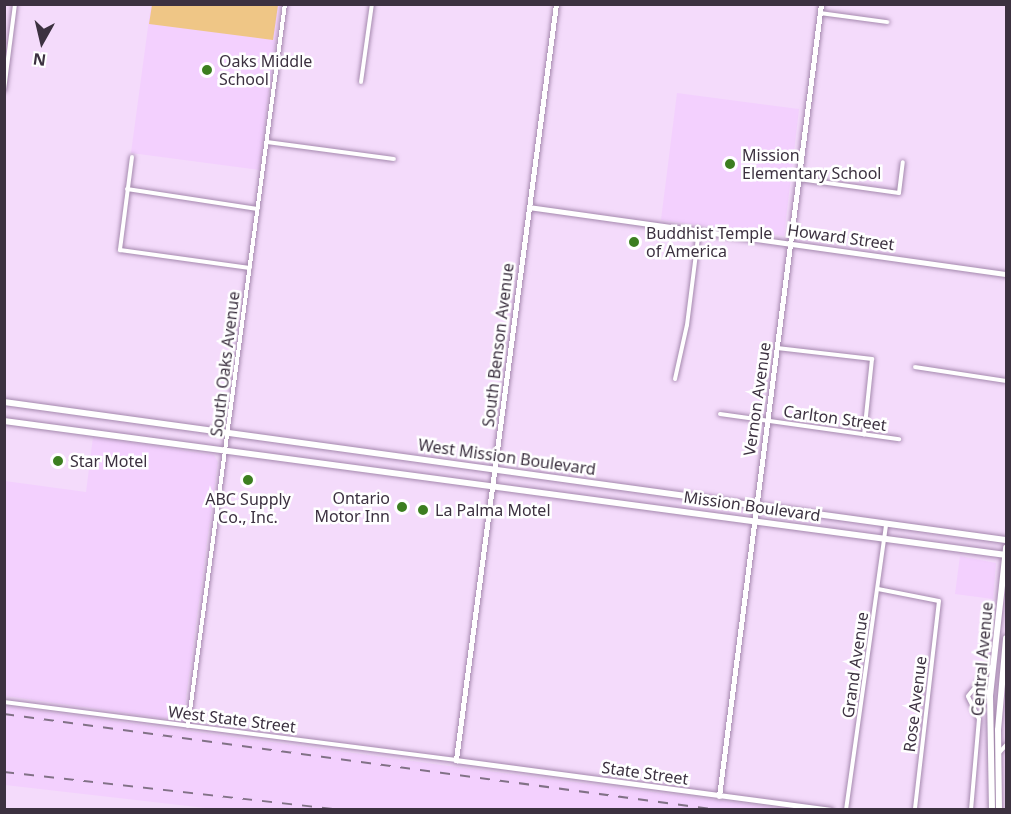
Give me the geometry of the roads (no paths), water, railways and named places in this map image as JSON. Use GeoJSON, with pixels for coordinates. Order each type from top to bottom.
{"type":"FeatureCollection","features":[{"type":"Feature","properties":{"kind":"main road","name":"West Mission Boulevard"},"geometry":{"type":"LineString","coordinates":[[4,402],[1006,540]]}},
{"type":"Feature","properties":{"kind":"main road","name":"West Mission Boulevard"},"geometry":{"type":"LineString","coordinates":[[4,421],[494,485]]}},
{"type":"Feature","properties":{"kind":"main road","name":"Mission Boulevard"},"geometry":{"type":"LineString","coordinates":[[494,485],[884,538],[1006,552]]}},
{"type":"Feature","properties":{"kind":"main road","name":"Central Avenue"},"geometry":{"type":"LineString","coordinates":[[992,810],[990,696],[1006,552]]}},
{"type":"Feature","properties":{"kind":"main road","name":"Central Avenue"},"geometry":{"type":"LineString","coordinates":[[999,810],[998,730],[1006,638]]}},
{"type":"Feature","properties":{"kind":"street"},"geometry":{"type":"LineString","coordinates":[[4,90],[15,4]]}},
{"type":"Feature","properties":{"kind":"street","name":"South Oaks Avenue"},"geometry":{"type":"LineString","coordinates":[[188,726],[285,4]]}},
{"type":"Feature","properties":{"kind":"street"},"geometry":{"type":"LineString","coordinates":[[361,82],[372,4]]}},
{"type":"Feature","properties":{"kind":"street","name":"South Benson Avenue"},"geometry":{"type":"LineString","coordinates":[[456,760],[556,4]]}},
{"type":"Feature","properties":{"kind":"street","name":"Vernon Avenue"},"geometry":{"type":"LineString","coordinates":[[718,796],[752,519],[756,506],[821,4]]}},
{"type":"Feature","properties":{"kind":"street"},"geometry":{"type":"LineString","coordinates":[[820,13],[887,22]]}},
{"type":"Feature","properties":{"kind":"street"},"geometry":{"type":"LineString","coordinates":[[267,142],[394,159]]}},
{"type":"Feature","properties":{"kind":"street"},"geometry":{"type":"LineString","coordinates":[[132,156],[118,246],[124,252],[250,268]]}},
{"type":"Feature","properties":{"kind":"street"},"geometry":{"type":"LineString","coordinates":[[799,179],[899,193],[903,162]]}},
{"type":"Feature","properties":{"kind":"street"},"geometry":{"type":"LineString","coordinates":[[127,189],[257,209]]}},
{"type":"Feature","properties":{"kind":"street","name":"Howard Street"},"geometry":{"type":"LineString","coordinates":[[529,207],[1006,274]]}},
{"type":"Feature","properties":{"kind":"street"},"geometry":{"type":"LineString","coordinates":[[675,379],[684,347],[699,231]]}},
{"type":"Feature","properties":{"kind":"street"},"geometry":{"type":"LineString","coordinates":[[777,348],[872,359],[864,435]]}},
{"type":"Feature","properties":{"kind":"street"},"geometry":{"type":"LineString","coordinates":[[915,368],[1006,381]]}},
{"type":"Feature","properties":{"kind":"street","name":"Carlton Street"},"geometry":{"type":"LineString","coordinates":[[720,414],[899,440]]}},
{"type":"Feature","properties":{"kind":"street","name":"Grand Avenue"},"geometry":{"type":"LineString","coordinates":[[846,810],[886,524]]}},
{"type":"Feature","properties":{"kind":"street","name":"Rose Avenue"},"geometry":{"type":"LineString","coordinates":[[878,589],[939,601],[915,810]]}},
{"type":"Feature","properties":{"kind":"street"},"geometry":{"type":"LineString","coordinates":[[971,810],[980,719],[968,696],[980,685],[993,664]]}},
{"type":"Feature","properties":{"kind":"street"},"geometry":{"type":"LineString","coordinates":[[980,685],[990,696]]}},
{"type":"Feature","properties":{"kind":"street","name":"West State Street"},"geometry":{"type":"LineString","coordinates":[[4,702],[456,760]]}},
{"type":"Feature","properties":{"kind":"street"},"geometry":{"type":"LineString","coordinates":[[998,730],[1006,736]]}},
{"type":"Feature","properties":{"kind":"street"},"geometry":{"type":"LineString","coordinates":[[998,755],[1006,745]]}},
{"type":"Feature","properties":{"kind":"street","name":"State Street"},"geometry":{"type":"LineString","coordinates":[[456,760],[831,810]]}},
{"type":"Feature","properties":{"kind":"railway"},"geometry":{"type":"LineString","coordinates":[[4,714],[719,810]]}},
{"type":"Feature","properties":{"kind":"railway"},"geometry":{"type":"LineString","coordinates":[[4,772],[344,810]]}},
{"type":"Feature","properties":{"kind":"place","name":"Oaks Middle School"},"geometry":{"type":"Point","coordinates":[207,70]}},
{"type":"Feature","properties":{"kind":"place","name":"Mission Elementary School"},"geometry":{"type":"Point","coordinates":[730,164]}},
{"type":"Feature","properties":{"kind":"place","name":"Buddhist Temple of America"},"geometry":{"type":"Point","coordinates":[634,242]}},
{"type":"Feature","properties":{"kind":"place","name":"Star Motel"},"geometry":{"type":"Point","coordinates":[58,461]}},
{"type":"Feature","properties":{"kind":"place","name":"ABC Supply Co., Inc."},"geometry":{"type":"Point","coordinates":[248,480]}},
{"type":"Feature","properties":{"kind":"place","name":"Ontario Motor Inn"},"geometry":{"type":"Point","coordinates":[402,507]}},
{"type":"Feature","properties":{"kind":"place","name":"La Palma Motel"},"geometry":{"type":"Point","coordinates":[423,510]}}]}
